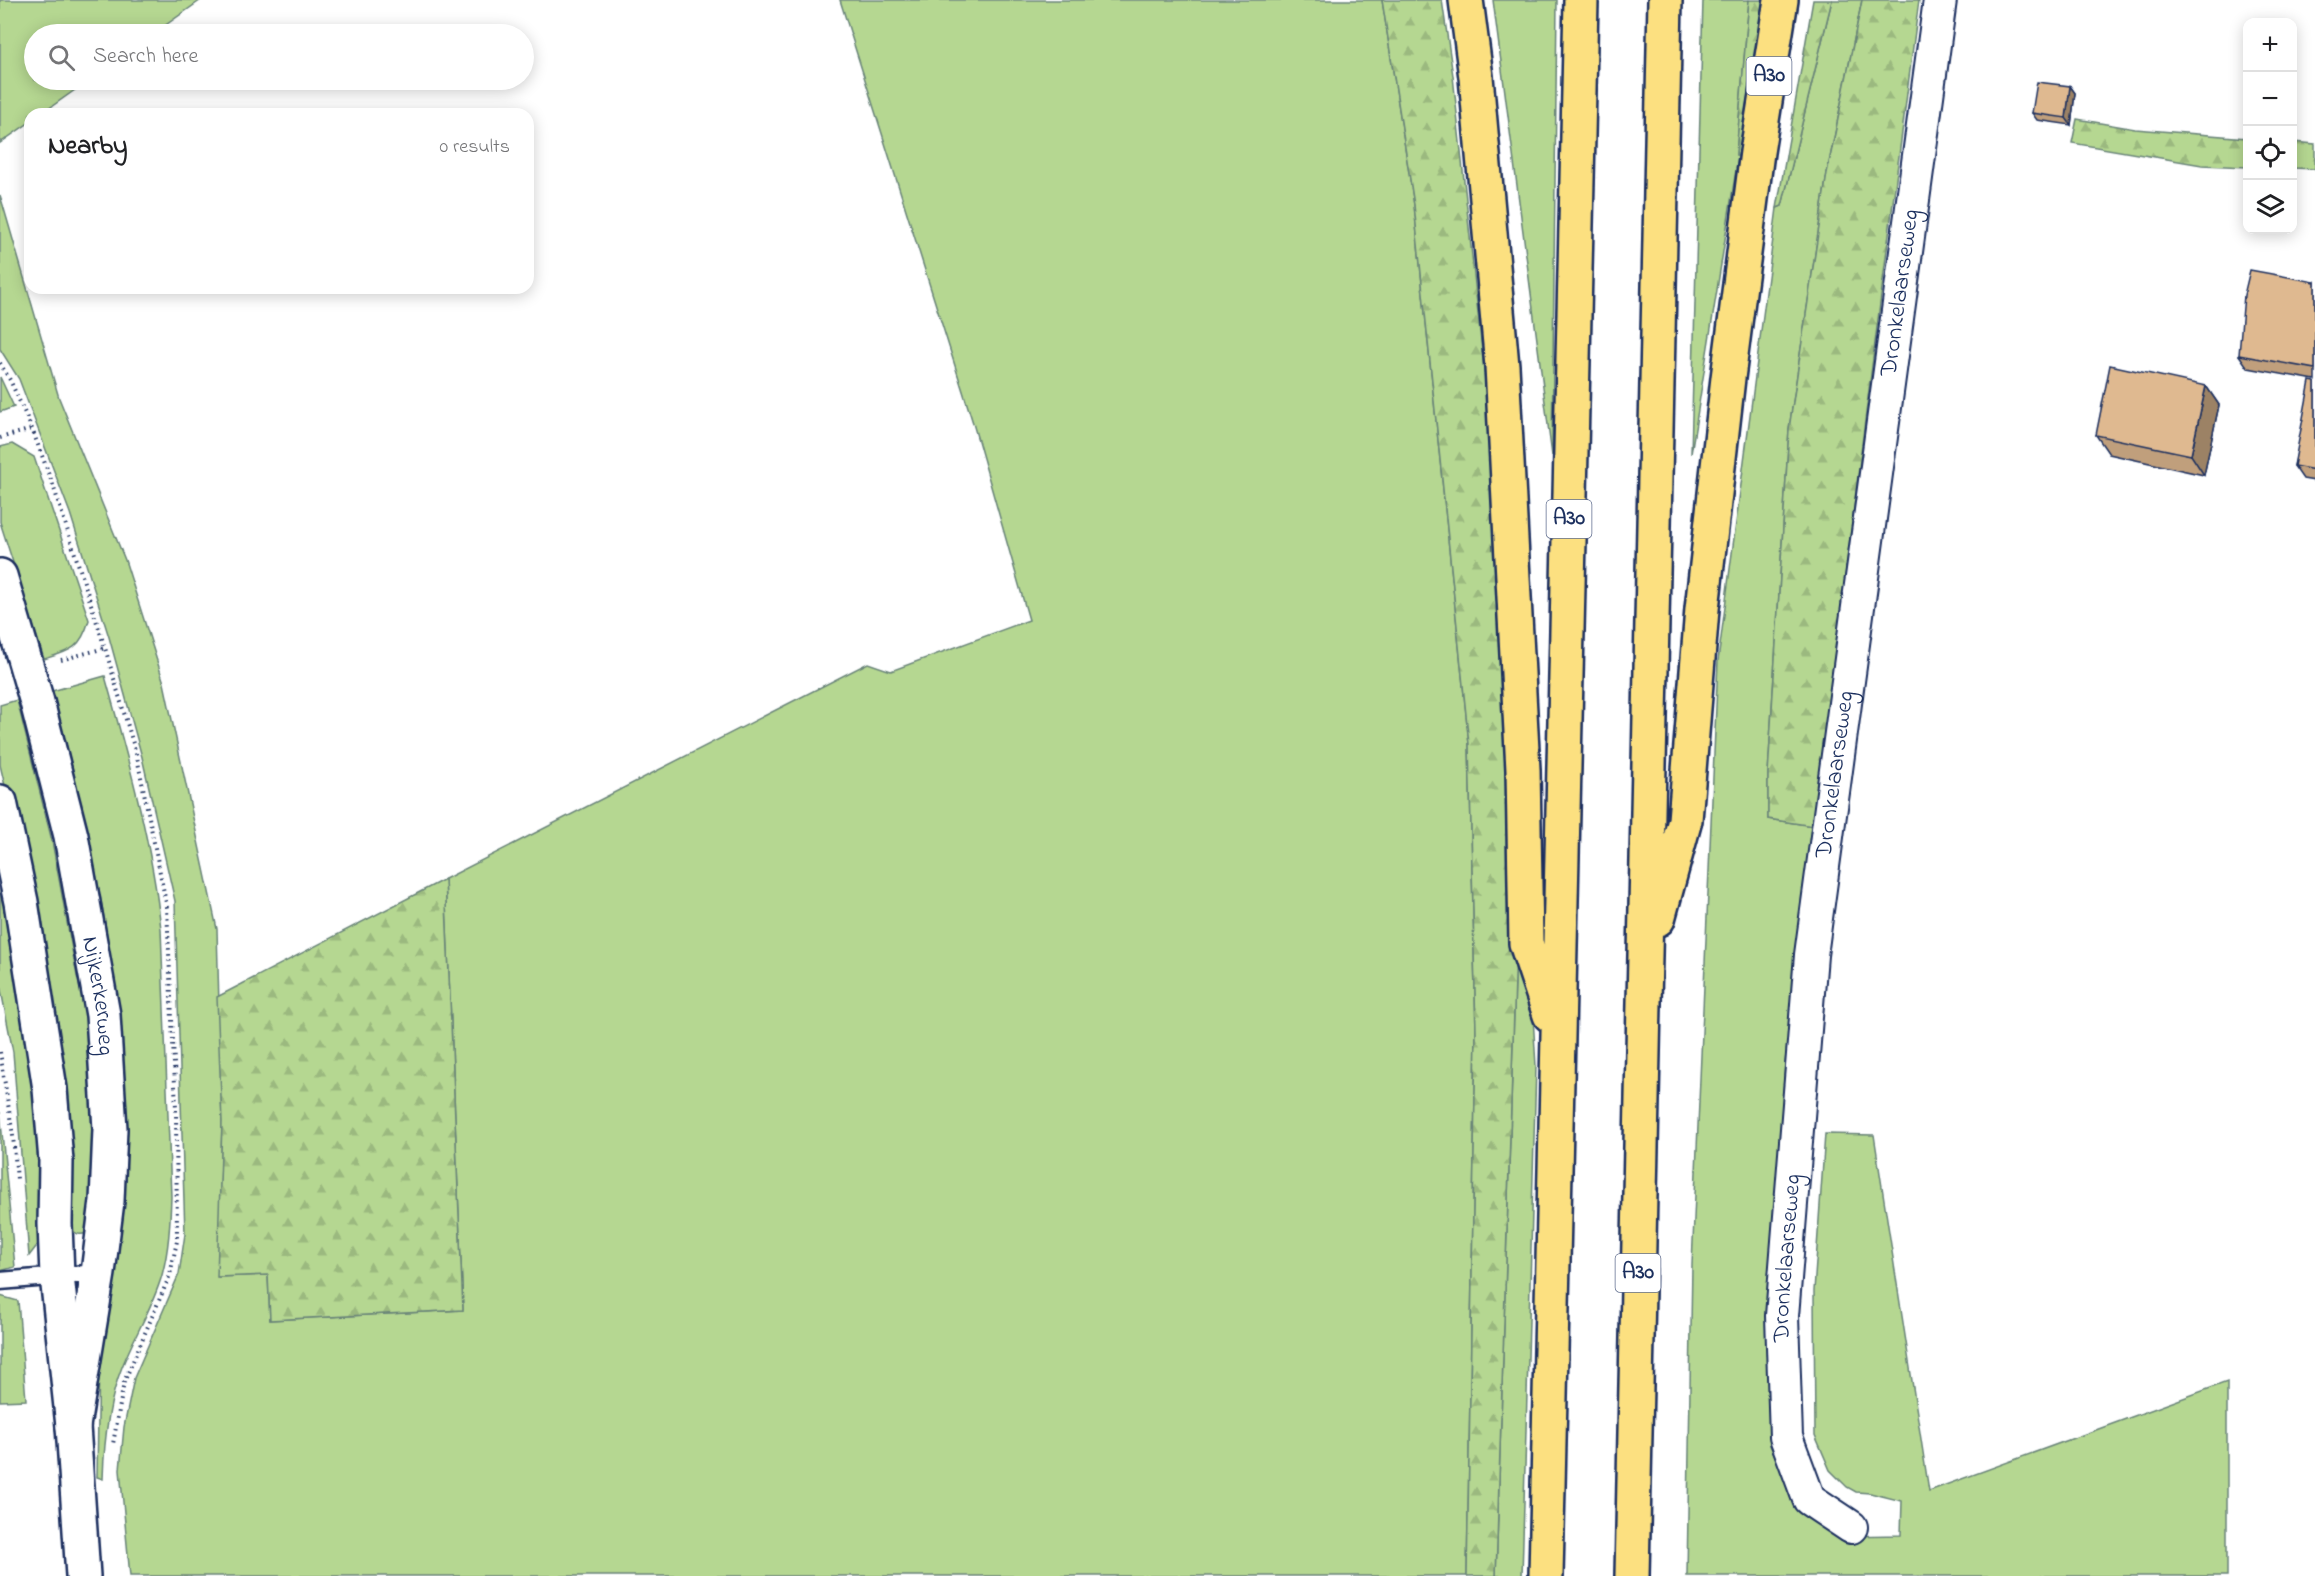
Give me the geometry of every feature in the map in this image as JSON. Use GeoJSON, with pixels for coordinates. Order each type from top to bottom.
{"type":"FeatureCollection","features":[{"type":"Feature","properties":{"kind":"highway","name":"A30"},"geometry":{"type":"LineString","coordinates":[[1466,0],[1476,77],[1502,366],[1523,770],[1526,943],[1558,1038]]}},
{"type":"Feature","properties":{"kind":"highway","name":"A30"},"geometry":{"type":"LineString","coordinates":[[1546,1576],[1581,0]]}},
{"type":"Feature","properties":{"kind":"highway","name":"A30"},"geometry":{"type":"LineString","coordinates":[[1632,1576],[1665,0]]}},
{"type":"Feature","properties":{"kind":"highway","name":"A30"},"geometry":{"type":"LineString","coordinates":[[1644,970],[1684,820],[1702,609],[1728,378],[1757,152],[1781,0]]}},
{"type":"Feature","properties":{"kind":"street","name":"Dronkelaarseweg"},"geometry":{"type":"LineString","coordinates":[[1851,1527],[1809,1499],[1786,1437],[1782,1316],[1810,955],[1940,0]]}},
{"type":"Feature","properties":{"kind":"street","name":"Nijkerkerweg"},"geometry":{"type":"LineString","coordinates":[[0,576],[37,702],[71,836],[103,1014],[110,1129],[107,1201],[74,1426]]}},
{"type":"Feature","properties":{"kind":"street","name":"Nijkerkerweg"},"geometry":{"type":"LineString","coordinates":[[0,802],[21,902],[50,1089],[56,1161],[57,1276],[74,1426],[83,1576]]}},
{"type":"Feature","properties":{"kind":"lane"},"geometry":{"type":"LineString","coordinates":[[0,1281],[98,1273]]}},
{"type":"Feature","properties":{"kind":"path"},"geometry":{"type":"LineString","coordinates":[[0,438],[32,429]]}},
{"type":"Feature","properties":{"kind":"green space"},"geometry":{"type":"Polygon","coordinates":[[[0,0],[201,0],[167,24],[24,24],[24,90],[75,90],[49,108],[24,108],[24,126],[0,143],[0,0]]]}},
{"type":"Feature","properties":{"kind":"green space"},"geometry":{"type":"Polygon","coordinates":[[[840,0],[1382,0],[1414,205],[1469,744],[1476,1032],[1467,1576],[130,1576],[120,1470],[124,1427],[134,1378],[179,1274],[185,1234],[175,901],[142,757],[109,637],[70,513],[19,379],[0,349],[0,195],[24,278],[24,294],[29,294],[59,398],[125,560],[164,683],[217,929],[222,1122],[218,1277],[268,1275],[270,1320],[463,1310],[445,879],[868,663],[891,671],[1029,620],[973,423],[840,0]]]}},
{"type":"Feature","properties":{"kind":"green space"},"geometry":{"type":"Polygon","coordinates":[[[1382,0],[1442,0],[1453,76],[1507,588],[1518,885],[1496,1576],[1467,1576],[1476,1032],[1469,744],[1414,205],[1382,0]]]}},
{"type":"Feature","properties":{"kind":"green space"},"geometry":{"type":"Polygon","coordinates":[[[1493,0],[1557,0],[1552,456],[1493,0]]]}},
{"type":"Feature","properties":{"kind":"green space"},"geometry":{"type":"Polygon","coordinates":[[[1703,0],[1749,0],[1736,155],[1738,157],[1691,454],[1703,0]]]}},
{"type":"Feature","properties":{"kind":"green space"},"geometry":{"type":"Polygon","coordinates":[[[1749,0],[1763,0],[1738,157],[1736,155],[1749,0]]]}},
{"type":"Feature","properties":{"kind":"green space"},"geometry":{"type":"Polygon","coordinates":[[[1813,0],[1832,0],[1782,206],[1777,208],[1813,0]]]}},
{"type":"Feature","properties":{"kind":"green space"},"geometry":{"type":"Polygon","coordinates":[[[1832,0],[1862,0],[1827,173],[1789,429],[1768,774],[1768,819],[1813,826],[1785,1063],[1770,1289],[1770,1445],[1793,1496],[1843,1536],[1901,1535],[1902,1501],[1856,1492],[1847,1487],[1830,1470],[1815,1435],[1814,1291],[1825,1134],[1874,1135],[1929,1491],[2227,1382],[2227,1576],[1687,1576],[1692,1265],[1718,661],[1777,208],[1782,206],[1832,0]]]}},
{"type":"Feature","properties":{"kind":"green space"},"geometry":{"type":"Polygon","coordinates":[[[1862,0],[1919,0],[1813,826],[1768,819],[1768,774],[1789,429],[1827,173],[1862,0]]]}},
{"type":"Feature","properties":{"kind":"green space"},"geometry":{"type":"Polygon","coordinates":[[[2077,119],[2135,129],[2243,138],[2243,167],[2202,165],[2072,143],[2077,119]]]}},
{"type":"Feature","properties":{"kind":"green space"},"geometry":{"type":"Polygon","coordinates":[[[2297,142],[2315,144],[2315,169],[2297,168],[2297,142]]]}},
{"type":"Feature","properties":{"kind":"green space"},"geometry":{"type":"Polygon","coordinates":[[[0,377],[14,407],[0,412],[0,377]]]}},
{"type":"Feature","properties":{"kind":"green space"},"geometry":{"type":"Polygon","coordinates":[[[12,444],[34,457],[89,620],[78,643],[68,651],[44,659],[0,522],[0,447],[12,444]]]}},
{"type":"Feature","properties":{"kind":"green space"},"geometry":{"type":"Polygon","coordinates":[[[1512,673],[1536,1066],[1522,1576],[1496,1576],[1518,885],[1512,673]]]}},
{"type":"Feature","properties":{"kind":"green space"},"geometry":{"type":"Polygon","coordinates":[[[105,676],[138,801],[157,897],[161,929],[171,1197],[168,1246],[162,1275],[154,1299],[122,1367],[113,1394],[106,1437],[103,1479],[97,1477],[99,1356],[118,1025],[101,898],[74,774],[52,691],[105,676]]]}},
{"type":"Feature","properties":{"kind":"green space"},"geometry":{"type":"Polygon","coordinates":[[[17,700],[52,841],[77,976],[90,1029],[98,1091],[90,1232],[84,1234],[79,1234],[70,1228],[17,836],[0,765],[0,705],[17,700]]]}},
{"type":"Feature","properties":{"kind":"green space"},"geometry":{"type":"Polygon","coordinates":[[[0,854],[28,998],[46,1234],[29,1256],[13,1052],[0,985],[0,854]]]}},
{"type":"Feature","properties":{"kind":"green space"},"geometry":{"type":"Polygon","coordinates":[[[445,879],[463,1310],[270,1320],[268,1275],[217,1277],[222,1122],[217,997],[445,879]]]}},
{"type":"Feature","properties":{"kind":"green space"},"geometry":{"type":"Polygon","coordinates":[[[0,1112],[15,1267],[0,1271],[0,1112]]]}},
{"type":"Feature","properties":{"kind":"green space"},"geometry":{"type":"Polygon","coordinates":[[[0,1296],[18,1301],[26,1400],[0,1401],[0,1296]]]}},
{"type":"Feature","properties":{"kind":"building"},"geometry":{"type":"Polygon","coordinates":[[[2037,82],[2070,86],[2066,118],[2032,113],[2037,82]]]}},
{"type":"Feature","properties":{"kind":"building"},"geometry":{"type":"Polygon","coordinates":[[[2250,270],[2315,282],[2315,369],[2239,355],[2244,295],[2250,270]]]}},
{"type":"Feature","properties":{"kind":"building"},"geometry":{"type":"Polygon","coordinates":[[[2110,365],[2206,386],[2191,455],[2096,435],[2110,365]]]}},
{"type":"Feature","properties":{"kind":"building"},"geometry":{"type":"Polygon","coordinates":[[[2310,381],[2315,382],[2315,470],[2294,466],[2310,381]]]}}]}
